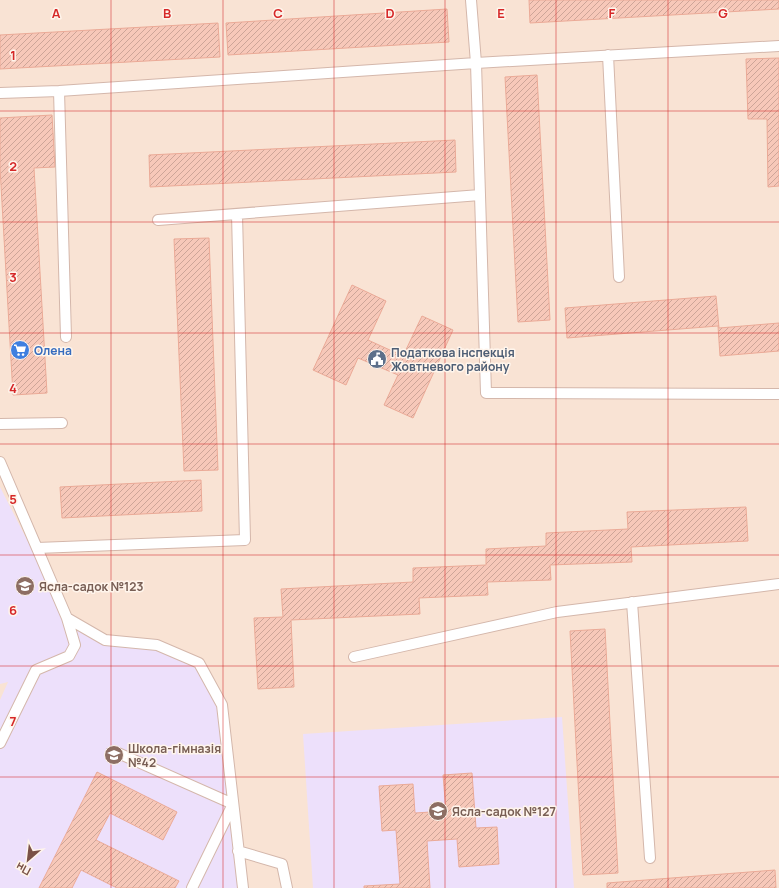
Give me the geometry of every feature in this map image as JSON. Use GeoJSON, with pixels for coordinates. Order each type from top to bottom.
{"type":"FeatureCollection","features":[{"type":"Feature","properties":{"kind":"lane"},"geometry":{"type":"LineString","coordinates":[[471,0],[476,63],[486,392],[779,394]]}},
{"type":"Feature","properties":{"kind":"lane"},"geometry":{"type":"LineString","coordinates":[[0,93],[59,92],[608,54],[779,46]]}},
{"type":"Feature","properties":{"kind":"lane"},"geometry":{"type":"LineString","coordinates":[[608,54],[619,277]]}},
{"type":"Feature","properties":{"kind":"lane"},"geometry":{"type":"LineString","coordinates":[[59,92],[66,337]]}},
{"type":"Feature","properties":{"kind":"lane"},"geometry":{"type":"LineString","coordinates":[[158,220],[480,195]]}},
{"type":"Feature","properties":{"kind":"lane"},"geometry":{"type":"LineString","coordinates":[[37,548],[245,540],[237,214]]}},
{"type":"Feature","properties":{"kind":"lane"},"geometry":{"type":"LineString","coordinates":[[0,424],[62,423]]}},
{"type":"Feature","properties":{"kind":"lane"},"geometry":{"type":"LineString","coordinates":[[0,462],[67,618],[75,645],[69,656],[36,670],[0,743]]}},
{"type":"Feature","properties":{"kind":"lane"},"geometry":{"type":"LineString","coordinates":[[354,657],[557,612],[779,584]]}},
{"type":"Feature","properties":{"kind":"lane"},"geometry":{"type":"LineString","coordinates":[[632,602],[650,858]]}},
{"type":"Feature","properties":{"kind":"lane"},"geometry":{"type":"LineString","coordinates":[[67,618],[105,640],[158,645],[199,663],[222,705],[242,888]]}},
{"type":"Feature","properties":{"kind":"lane"},"geometry":{"type":"LineString","coordinates":[[118,753],[233,804]]}},
{"type":"Feature","properties":{"kind":"lane"},"geometry":{"type":"LineString","coordinates":[[192,888],[233,804]]}},
{"type":"Feature","properties":{"kind":"lane"},"geometry":{"type":"LineString","coordinates":[[238,851],[282,864],[287,888]]}},
{"type":"Feature","properties":{"kind":"shaded area"},"geometry":{"type":"Polygon","coordinates":[[[0,0],[779,0],[779,888],[0,888],[0,0]]]}},
{"type":"Feature","properties":{"kind":"shaded area","name":"Школа-гімназія №42"},"geometry":{"type":"Polygon","coordinates":[[[0,487],[67,618],[105,640],[157,645],[199,663],[222,705],[243,888],[0,888],[0,700],[8,682],[0,684],[0,487]]]}},
{"type":"Feature","properties":{"kind":"shaded area","name":"Ясла-садок №127"},"geometry":{"type":"Polygon","coordinates":[[[562,717],[574,888],[313,888],[303,734],[562,717]]]}},
{"type":"Feature","properties":{"kind":"building"},"geometry":{"type":"Polygon","coordinates":[[[529,0],[779,0],[779,9],[530,23],[529,0]]]}},
{"type":"Feature","properties":{"kind":"building"},"geometry":{"type":"Polygon","coordinates":[[[447,9],[449,42],[228,55],[226,23],[447,9]]]}},
{"type":"Feature","properties":{"kind":"building"},"geometry":{"type":"Polygon","coordinates":[[[218,23],[220,57],[0,69],[0,35],[218,23]]]}},
{"type":"Feature","properties":{"kind":"building"},"geometry":{"type":"Polygon","coordinates":[[[779,58],[779,186],[768,187],[767,119],[748,119],[746,59],[779,58]]]}},
{"type":"Feature","properties":{"kind":"building"},"geometry":{"type":"Polygon","coordinates":[[[537,75],[550,320],[518,322],[505,77],[537,75]]]}},
{"type":"Feature","properties":{"kind":"building"},"geometry":{"type":"Polygon","coordinates":[[[52,115],[55,167],[34,168],[47,393],[13,395],[0,168],[0,118],[52,115]]]}},
{"type":"Feature","properties":{"kind":"building"},"geometry":{"type":"Polygon","coordinates":[[[455,140],[456,172],[150,187],[149,155],[455,140]]]}},
{"type":"Feature","properties":{"kind":"building"},"geometry":{"type":"Polygon","coordinates":[[[209,238],[218,470],[184,471],[174,239],[209,238]]]}},
{"type":"Feature","properties":{"kind":"building"},"geometry":{"type":"Polygon","coordinates":[[[352,285],[386,301],[368,340],[403,356],[422,316],[453,330],[413,418],[384,405],[398,375],[358,358],[346,385],[313,370],[352,285]]]}},
{"type":"Feature","properties":{"kind":"building"},"geometry":{"type":"Polygon","coordinates":[[[716,296],[719,328],[779,323],[779,351],[720,356],[718,326],[567,338],[565,308],[716,296]]]}},
{"type":"Feature","properties":{"kind":"building"},"geometry":{"type":"Polygon","coordinates":[[[201,480],[202,511],[62,518],[60,487],[201,480]]]}},
{"type":"Feature","properties":{"kind":"building"},"geometry":{"type":"Polygon","coordinates":[[[746,507],[748,541],[631,547],[632,562],[550,565],[551,580],[487,582],[488,595],[419,598],[420,614],[291,620],[294,687],[258,689],[254,618],[283,617],[281,589],[413,582],[413,568],[486,565],[486,549],[546,546],[546,533],[628,529],[627,512],[746,507]]]}},
{"type":"Feature","properties":{"kind":"building"},"geometry":{"type":"Polygon","coordinates":[[[605,629],[618,873],[583,875],[570,631],[605,629]]]}},
{"type":"Feature","properties":{"kind":"building"},"geometry":{"type":"Polygon","coordinates":[[[97,772],[177,812],[163,840],[110,813],[96,840],[179,881],[175,888],[117,888],[81,870],[72,888],[39,888],[97,772]]]}},
{"type":"Feature","properties":{"kind":"building"},"geometry":{"type":"Polygon","coordinates":[[[472,773],[476,828],[497,827],[499,864],[459,867],[457,839],[427,841],[430,888],[364,888],[364,886],[400,884],[396,830],[382,831],[379,786],[413,784],[415,813],[446,811],[443,775],[472,773]]]}},
{"type":"Feature","properties":{"kind":"building"},"geometry":{"type":"Polygon","coordinates":[[[775,870],[776,888],[607,888],[607,883],[775,870]]]}},
{"type":"Feature","properties":{"kind":"place","name":"Олена"},"geometry":{"type":"Point","coordinates":[20,350]}},
{"type":"Feature","properties":{"kind":"place","name":"Податкова інспекція Жовтневого району"},"geometry":{"type":"Point","coordinates":[377,359]}},
{"type":"Feature","properties":{"kind":"place","name":"Ясла-садок №123"},"geometry":{"type":"Point","coordinates":[25,586]}},
{"type":"Feature","properties":{"kind":"place","name":"Школа-гімназія №42"},"geometry":{"type":"Point","coordinates":[114,755]}},
{"type":"Feature","properties":{"kind":"place","name":"Ясла-садок №127"},"geometry":{"type":"Point","coordinates":[438,811]}}]}
